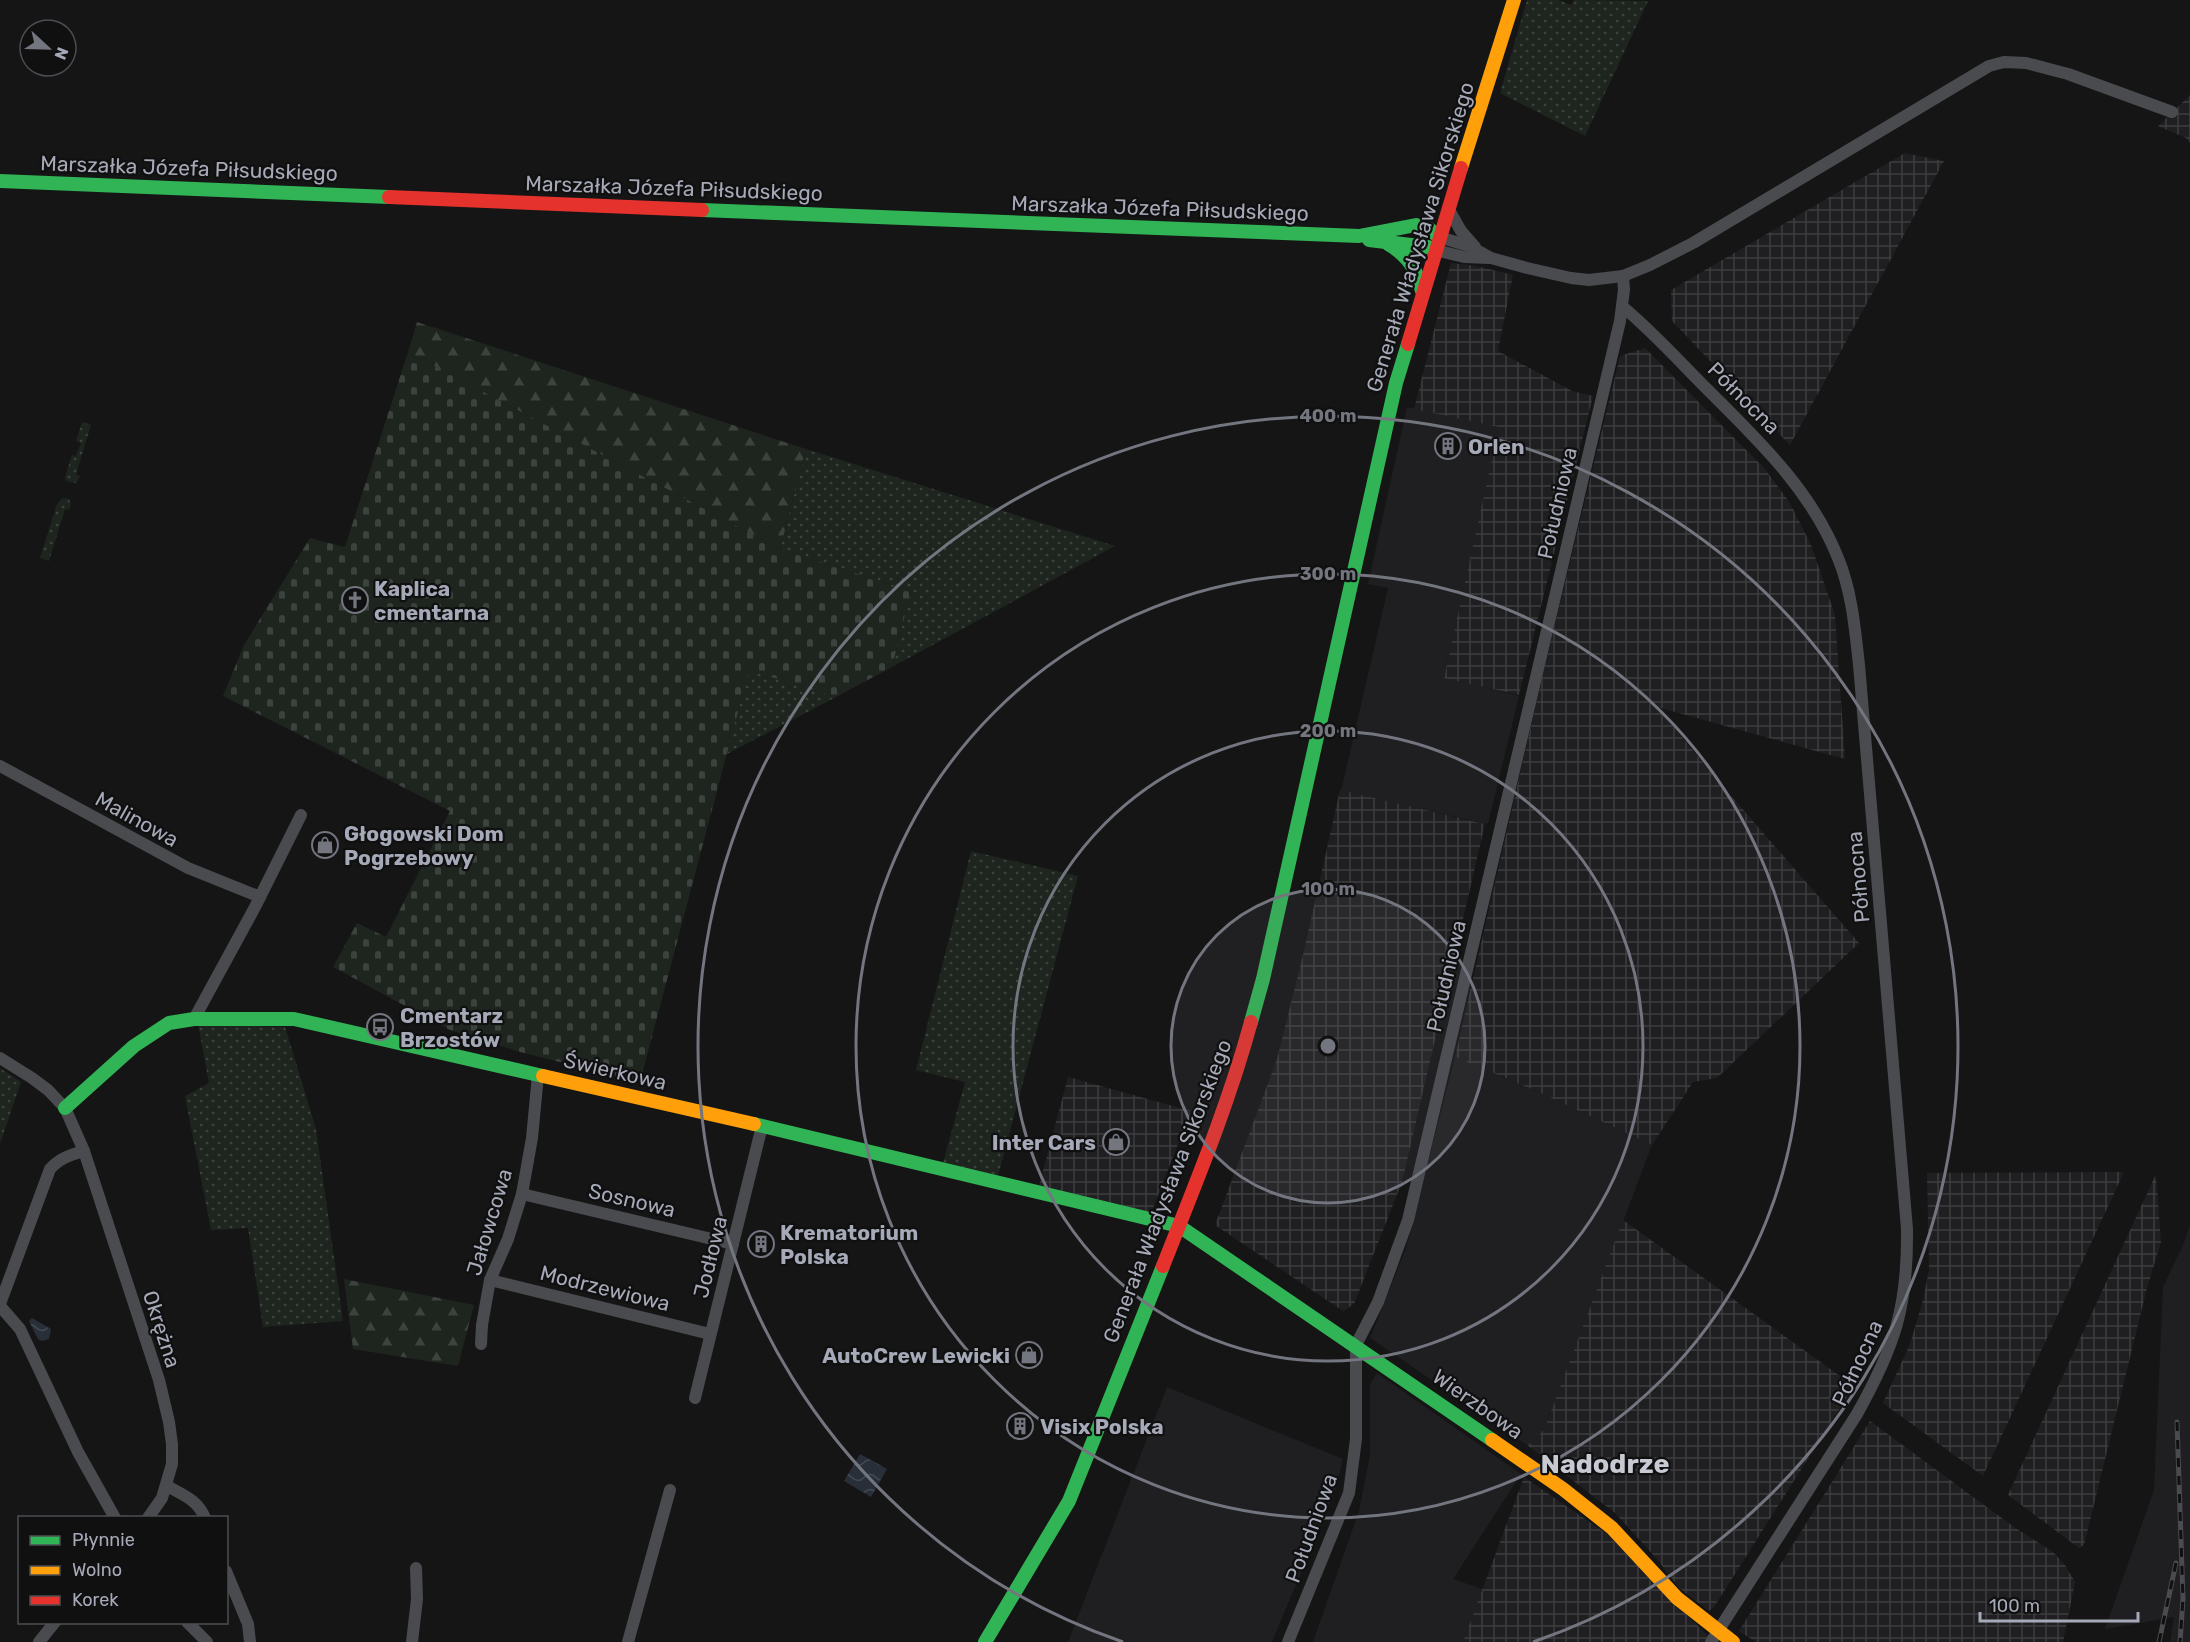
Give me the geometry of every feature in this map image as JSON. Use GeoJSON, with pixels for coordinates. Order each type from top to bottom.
{"type":"FeatureCollection","features":[{"type":"Feature","properties":{"kind":"street","name":"Generała Władysława Sikorskiego"},"geometry":{"type":"LineString","coordinates":[[985,1642],[1068,1501],[1179,1226],[1237,1074],[1263,979],[1387,420],[1422,292],[1514,0]]}},
{"type":"Feature","properties":{"kind":"street"},"geometry":{"type":"LineString","coordinates":[[1437,243],[1464,257],[1491,258],[1571,278],[1589,280],[1623,276],[1694,243],[1989,66],[2004,62],[2026,63],[2068,74],[2172,112]]}},
{"type":"Feature","properties":{"kind":"street","name":"Marszałka Józefa Piłsudskiego"},"geometry":{"type":"LineString","coordinates":[[0,181],[1347,237],[1428,247],[1437,243],[1428,228],[1416,225],[1347,237]]}},
{"type":"Feature","properties":{"kind":"street"},"geometry":{"type":"LineString","coordinates":[[1448,208],[1461,231],[1478,250],[1491,258]]}},
{"type":"Feature","properties":{"kind":"street"},"geometry":{"type":"LineString","coordinates":[[1385,242],[1398,249],[1412,262],[1420,277],[1422,292]]}},
{"type":"Feature","properties":{"kind":"street"},"geometry":{"type":"LineString","coordinates":[[1437,243],[1478,250]]}},
{"type":"Feature","properties":{"kind":"street"},"geometry":{"type":"LineString","coordinates":[[1623,276],[1623,307]]}},
{"type":"Feature","properties":{"kind":"street","name":"Południowa"},"geometry":{"type":"LineString","coordinates":[[1288,1642],[1349,1493],[1356,1439],[1356,1345],[1378,1302],[1408,1220],[1623,307]]}},
{"type":"Feature","properties":{"kind":"street","name":"Północna"},"geometry":{"type":"LineString","coordinates":[[1623,307],[1781,464],[1814,510],[1845,576],[1859,665],[1907,1228],[1906,1282],[1902,1312],[1876,1379],[1852,1421],[1714,1637]]}},
{"type":"Feature","properties":{"kind":"street","name":"Malinowa"},"geometry":{"type":"LineString","coordinates":[[0,766],[188,868],[260,897]]}},
{"type":"Feature","properties":{"kind":"street"},"geometry":{"type":"LineString","coordinates":[[194,1018],[302,815]]}},
{"type":"Feature","properties":{"kind":"street","name":"Świerkowa"},"geometry":{"type":"LineString","coordinates":[[65,1108],[106,1069],[150,1034],[169,1023],[194,1018],[294,1019],[762,1126],[1179,1226]]}},
{"type":"Feature","properties":{"kind":"street","name":"Okrężna"},"geometry":{"type":"LineString","coordinates":[[0,1058],[48,1090],[65,1108],[84,1151],[161,1391],[172,1444],[172,1464],[167,1486],[157,1508],[150,1516]]}},
{"type":"Feature","properties":{"kind":"street","name":"Jałowcowa"},"geometry":{"type":"LineString","coordinates":[[481,1344],[490,1280],[508,1239],[522,1194],[532,1138],[538,1075]]}},
{"type":"Feature","properties":{"kind":"street","name":"Jodłowa"},"geometry":{"type":"LineString","coordinates":[[695,1398],[762,1126]]}},
{"type":"Feature","properties":{"kind":"street"},"geometry":{"type":"LineString","coordinates":[[84,1151],[65,1156],[51,1169],[0,1305],[20,1329],[78,1452],[114,1516]]}},
{"type":"Feature","properties":{"kind":"street","name":"Sosnowa"},"geometry":{"type":"LineString","coordinates":[[522,1194],[733,1244]]}},
{"type":"Feature","properties":{"kind":"street","name":"Wierzbowa"},"geometry":{"type":"LineString","coordinates":[[1179,1226],[1356,1345],[1595,1513],[1714,1637],[1733,1642]]}},
{"type":"Feature","properties":{"kind":"street","name":"Modrzewiowa"},"geometry":{"type":"LineString","coordinates":[[490,1280],[710,1334]]}},
{"type":"Feature","properties":{"kind":"street"},"geometry":{"type":"LineString","coordinates":[[167,1486],[199,1505],[204,1516]]}},
{"type":"Feature","properties":{"kind":"street"},"geometry":{"type":"LineString","coordinates":[[628,1642],[670,1490]]}},
{"type":"Feature","properties":{"kind":"street"},"geometry":{"type":"LineString","coordinates":[[411,1642],[417,1599],[416,1568]]}},
{"type":"Feature","properties":{"kind":"street"},"geometry":{"type":"LineString","coordinates":[[228,1576],[248,1624],[250,1642]]}},
{"type":"Feature","properties":{"kind":"street"},"geometry":{"type":"LineString","coordinates":[[39,1642],[54,1624]]}},
{"type":"Feature","properties":{"kind":"street"},"geometry":{"type":"LineString","coordinates":[[188,1624],[207,1642]]}},
{"type":"Feature","properties":{"kind":"shaded area"},"geometry":{"type":"Polygon","coordinates":[[[2190,95],[2190,143],[2186,138],[2158,126],[2190,95]]]}},
{"type":"Feature","properties":{"kind":"shaded area"},"geometry":{"type":"Polygon","coordinates":[[[1905,153],[1944,161],[1790,445],[1672,321],[1671,290],[1905,153]]]}},
{"type":"Feature","properties":{"kind":"shaded area"},"geometry":{"type":"Polygon","coordinates":[[[1451,263],[1476,266],[1513,275],[1498,351],[1572,391],[1593,396],[1519,695],[1444,678],[1499,427],[1414,409],[1451,263]]]}},
{"type":"Feature","properties":{"kind":"shaded area"},"geometry":{"type":"Polygon","coordinates":[[[1645,348],[1765,469],[1790,503],[1811,545],[1835,615],[1845,759],[1657,707],[1859,943],[1717,1078],[1693,1082],[1652,1145],[1543,1094],[1455,1057],[1542,678],[1620,356],[1645,348]]]}},
{"type":"Feature","properties":{"kind":"shaded area"},"geometry":{"type":"Polygon","coordinates":[[[1407,407],[1500,427],[1444,677],[1519,696],[1488,824],[1341,791],[1388,588],[1368,584],[1407,407]]]}},
{"type":"Feature","properties":{"kind":"shaded area"},"geometry":{"type":"Polygon","coordinates":[[[1340,790],[1485,824],[1402,1182],[1354,1304],[1343,1311],[1215,1225],[1277,1059],[1340,790]]]}},
{"type":"Feature","properties":{"kind":"shaded area"},"geometry":{"type":"Polygon","coordinates":[[[1455,1057],[1543,1094],[1652,1145],[1545,1427],[1537,1439],[1527,1445],[1370,1338],[1406,1248],[1455,1057]]]}},
{"type":"Feature","properties":{"kind":"shaded area"},"geometry":{"type":"Polygon","coordinates":[[[1068,1077],[1191,1111],[1151,1213],[1039,1186],[1068,1077]]]}},
{"type":"Feature","properties":{"kind":"shaded area"},"geometry":{"type":"Polygon","coordinates":[[[2124,1172],[1983,1476],[1883,1403],[1910,1344],[1929,1270],[1927,1173],[2124,1172]]]}},
{"type":"Feature","properties":{"kind":"shaded area"},"geometry":{"type":"Polygon","coordinates":[[[2156,1174],[2161,1242],[2147,1288],[2084,1545],[2079,1548],[2008,1495],[2156,1174]]]}},
{"type":"Feature","properties":{"kind":"shaded area"},"geometry":{"type":"Polygon","coordinates":[[[1623,1220],[1854,1386],[1714,1607],[1709,1611],[1679,1588],[1657,1559],[1615,1513],[1527,1445],[1537,1439],[1545,1427],[1623,1220]]]}},
{"type":"Feature","properties":{"kind":"shaded area"},"geometry":{"type":"Polygon","coordinates":[[[2190,1224],[2190,1642],[2170,1642],[2174,1617],[2105,1629],[2154,1490],[2163,1287],[2184,1243],[2190,1224]]]}},
{"type":"Feature","properties":{"kind":"shaded area"},"geometry":{"type":"Polygon","coordinates":[[[1377,1373],[1521,1474],[1453,1579],[1485,1590],[1465,1642],[1313,1642],[1359,1511],[1370,1455],[1370,1384],[1377,1373]]]}},
{"type":"Feature","properties":{"kind":"shaded area"},"geometry":{"type":"Polygon","coordinates":[[[1167,1387],[1343,1459],[1335,1491],[1272,1642],[1068,1642],[1167,1387]]]}},
{"type":"Feature","properties":{"kind":"shaded area"},"geometry":{"type":"Polygon","coordinates":[[[1870,1421],[2014,1527],[2053,1552],[2065,1565],[2075,1582],[2063,1642],[1756,1642],[1739,1631],[1870,1421]]]}},
{"type":"Feature","properties":{"kind":"shaded area"},"geometry":{"type":"Polygon","coordinates":[[[1524,1477],[1607,1534],[1708,1636],[1704,1642],[1463,1642],[1524,1477]]]}},
{"type":"Feature","properties":{"kind":"green space"},"geometry":{"type":"Polygon","coordinates":[[[1527,0],[1559,0],[1571,5],[1574,0],[1648,1],[1585,136],[1500,93],[1527,0]]]}},
{"type":"Feature","properties":{"kind":"green space"},"geometry":{"type":"Polygon","coordinates":[[[417,322],[806,449],[780,549],[408,352],[417,322]]]}},
{"type":"Feature","properties":{"kind":"green space"},"geometry":{"type":"Polygon","coordinates":[[[408,352],[780,549],[911,591],[892,667],[836,697],[749,670],[640,1082],[520,1052],[450,1030],[333,967],[357,923],[386,937],[450,811],[223,696],[244,645],[310,538],[345,547],[408,352]]]}},
{"type":"Feature","properties":{"kind":"green space"},"geometry":{"type":"Polygon","coordinates":[[[82,422],[91,425],[76,474],[80,476],[76,483],[66,481],[65,477],[72,455],[76,456],[81,443],[76,441],[82,422]]]}},
{"type":"Feature","properties":{"kind":"green space"},"geometry":{"type":"Polygon","coordinates":[[[806,449],[1115,546],[892,667],[911,591],[780,549],[806,449]]]}},
{"type":"Feature","properties":{"kind":"green space"},"geometry":{"type":"Polygon","coordinates":[[[62,498],[69,499],[71,504],[69,510],[65,509],[49,561],[40,558],[57,504],[62,498]]]}},
{"type":"Feature","properties":{"kind":"green space"},"geometry":{"type":"Polygon","coordinates":[[[749,669],[836,697],[725,755],[749,669]]]}},
{"type":"Feature","properties":{"kind":"green space"},"geometry":{"type":"Polygon","coordinates":[[[971,851],[1078,876],[998,1176],[943,1163],[965,1082],[916,1070],[971,851]]]}},
{"type":"Feature","properties":{"kind":"green space"},"geometry":{"type":"Polygon","coordinates":[[[198,1024],[285,1027],[316,1129],[343,1321],[263,1327],[248,1228],[211,1230],[185,1096],[209,1083],[198,1024]]]}},
{"type":"Feature","properties":{"kind":"green space"},"geometry":{"type":"Polygon","coordinates":[[[0,1068],[21,1082],[0,1144],[0,1068]]]}},
{"type":"Feature","properties":{"kind":"green space"},"geometry":{"type":"Polygon","coordinates":[[[344,1279],[474,1305],[458,1366],[353,1349],[344,1279]]]}},
{"type":"Feature","properties":{"kind":"water"},"geometry":{"type":"Polygon","coordinates":[[[32,1318],[51,1329],[49,1339],[42,1341],[38,1339],[29,1321],[32,1318]]]}},
{"type":"Feature","properties":{"kind":"water"},"geometry":{"type":"Polygon","coordinates":[[[860,1454],[887,1469],[871,1497],[844,1481],[860,1454]]]}},
{"type":"Feature","properties":{"kind":"railway"},"geometry":{"type":"LineString","coordinates":[[2177,1422],[2183,1599],[2180,1642]]}},
{"type":"Feature","properties":{"kind":"railway"},"geometry":{"type":"LineString","coordinates":[[2159,1642],[2176,1563]]}},
{"type":"Feature","properties":{"kind":"traffic: fast"},"geometry":{"type":"LineString","coordinates":[[0,181],[389,197]]}},
{"type":"Feature","properties":{"kind":"traffic: fast"},"geometry":{"type":"LineString","coordinates":[[702,210],[1359,236],[1416,225],[1428,228],[1439,237]]}},
{"type":"Feature","properties":{"kind":"traffic: fast"},"geometry":{"type":"LineString","coordinates":[[1369,240],[1428,247],[1435,250]]}},
{"type":"Feature","properties":{"kind":"traffic: fast"},"geometry":{"type":"LineString","coordinates":[[1388,244],[1410,263],[1422,291]]}},
{"type":"Feature","properties":{"kind":"traffic: fast"},"geometry":{"type":"LineString","coordinates":[[1251,1022],[1263,979],[1396,383],[1408,344]]}},
{"type":"Feature","properties":{"kind":"traffic: fast"},"geometry":{"type":"LineString","coordinates":[[65,1108],[134,1046],[169,1023],[194,1019],[294,1019],[543,1076]]}},
{"type":"Feature","properties":{"kind":"traffic: fast"},"geometry":{"type":"LineString","coordinates":[[754,1124],[1179,1226],[1492,1440]]}},
{"type":"Feature","properties":{"kind":"traffic: fast"},"geometry":{"type":"LineString","coordinates":[[985,1642],[1069,1501],[1163,1266]]}},
{"type":"Feature","properties":{"kind":"traffic: slow"},"geometry":{"type":"LineString","coordinates":[[1461,168],[1514,0]]}},
{"type":"Feature","properties":{"kind":"traffic: slow"},"geometry":{"type":"LineString","coordinates":[[543,1076],[754,1124]]}},
{"type":"Feature","properties":{"kind":"traffic: slow"},"geometry":{"type":"LineString","coordinates":[[1492,1440],[1563,1489],[1612,1528],[1677,1598],[1733,1642]]}},
{"type":"Feature","properties":{"kind":"traffic: jam"},"geometry":{"type":"LineString","coordinates":[[1408,344],[1461,168]]}},
{"type":"Feature","properties":{"kind":"traffic: jam"},"geometry":{"type":"LineString","coordinates":[[389,197],[702,210]]}},
{"type":"Feature","properties":{"kind":"traffic: jam"},"geometry":{"type":"LineString","coordinates":[[1163,1266],[1221,1115],[1251,1022]]}},
{"type":"Feature","properties":{"kind":"place","name":"Orlen"},"geometry":{"type":"Point","coordinates":[1448,446]}},
{"type":"Feature","properties":{"kind":"place","name":"Kaplica cmentarna"},"geometry":{"type":"Point","coordinates":[355,600]}},
{"type":"Feature","properties":{"kind":"place","name":"Głogowski Dom Pogrzebowy"},"geometry":{"type":"Point","coordinates":[325,845]}},
{"type":"Feature","properties":{"kind":"place","name":"Cmentarz Brzostów"},"geometry":{"type":"Point","coordinates":[380,1027]}},
{"type":"Feature","properties":{"kind":"place","name":"Inter Cars"},"geometry":{"type":"Point","coordinates":[1116,1142]}},
{"type":"Feature","properties":{"kind":"place","name":"Krematorium Polska"},"geometry":{"type":"Point","coordinates":[761,1244]}},
{"type":"Feature","properties":{"kind":"place","name":"AutoCrew Lewicki"},"geometry":{"type":"Point","coordinates":[1029,1355]}},
{"type":"Feature","properties":{"kind":"place","name":"Visix Polska"},"geometry":{"type":"Point","coordinates":[1020,1426]}},
{"type":"Feature","properties":{"kind":"district","name":"Nadodrze"},"geometry":{"type":"Point","coordinates":[1605,1464]}}]}
